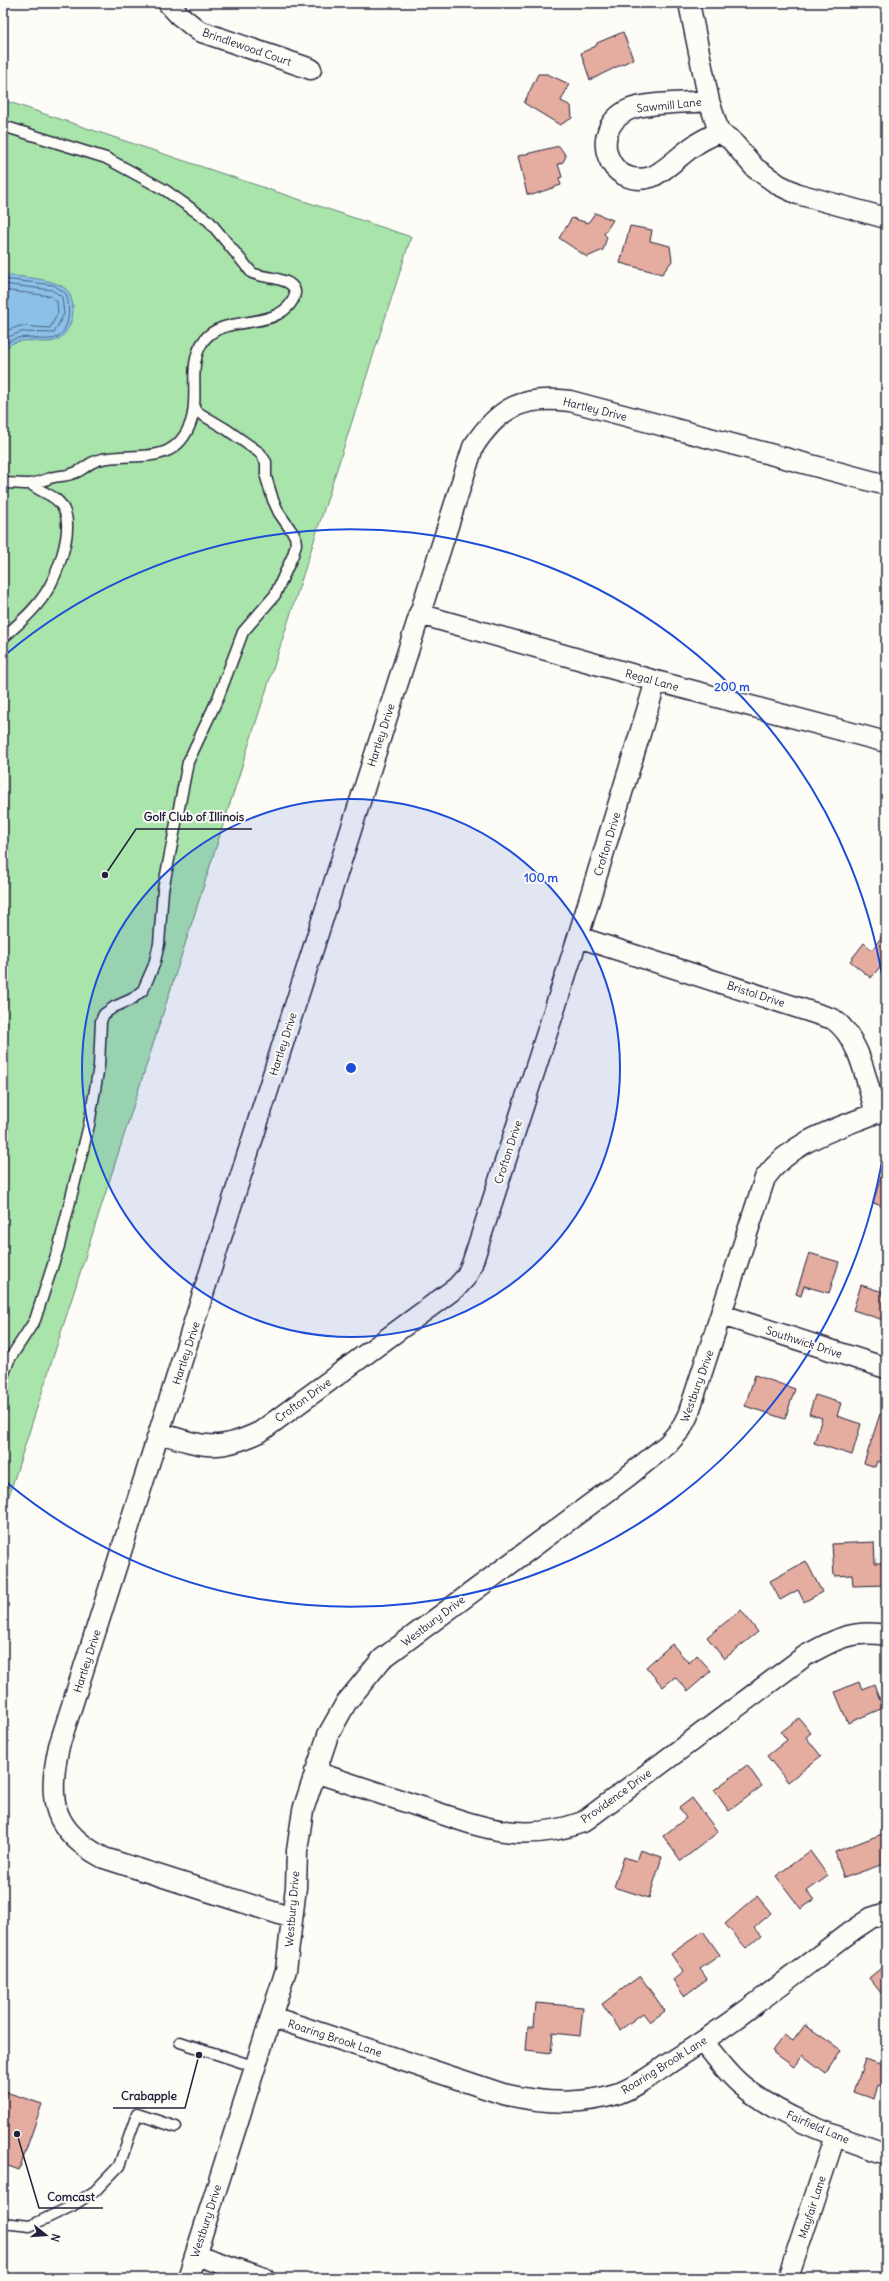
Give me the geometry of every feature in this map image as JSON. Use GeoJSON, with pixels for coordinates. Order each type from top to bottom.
{"type":"FeatureCollection","features":[{"type":"Feature","properties":{"kind":"street","name":"Brindlewood Court"},"geometry":{"type":"LineString","coordinates":[[168,3],[179,15],[199,31],[311,69]]}},
{"type":"Feature","properties":{"kind":"street","name":"Sawmill Lane"},"geometry":{"type":"LineString","coordinates":[[689,3],[709,101],[719,132],[696,144],[652,176],[636,179],[620,172],[609,161],[605,151],[605,140],[609,128],[617,116],[629,110],[645,106],[709,101]]}},
{"type":"Feature","properties":{"kind":"street"},"geometry":{"type":"LineString","coordinates":[[719,132],[731,140],[755,168],[779,185],[805,196],[886,218]]}},
{"type":"Feature","properties":{"kind":"street","name":"Hartley Drive"},"geometry":{"type":"LineString","coordinates":[[292,1918],[104,1858],[76,1840],[64,1828],[57,1810],[53,1791],[54,1769],[59,1746],[160,1434],[473,447],[496,417],[521,403],[550,398],[570,401],[886,485]]}},
{"type":"Feature","properties":{"kind":"street","name":"Regal Lane"},"geometry":{"type":"LineString","coordinates":[[419,614],[656,681],[886,742]]}},
{"type":"Feature","properties":{"kind":"street","name":"Crofton Drive"},"geometry":{"type":"LineString","coordinates":[[160,1434],[218,1447],[238,1442],[260,1432],[457,1286],[466,1277],[475,1256],[578,937],[656,681]]}},
{"type":"Feature","properties":{"kind":"street","name":"Bristol Drive"},"geometry":{"type":"LineString","coordinates":[[578,937],[833,1019],[848,1033],[854,1044],[881,1113]]}},
{"type":"Feature","properties":{"kind":"street","name":"Westbury Drive"},"geometry":{"type":"LineString","coordinates":[[188,2278],[286,1970],[297,1851],[303,1810],[314,1772],[328,1735],[346,1704],[382,1659],[627,1477],[668,1444],[681,1429],[688,1415],[766,1178],[776,1163],[801,1144],[881,1113]]}},
{"type":"Feature","properties":{"kind":"street","name":"Southwick Drive"},"geometry":{"type":"LineString","coordinates":[[722,1315],[886,1368]]}},
{"type":"Feature","properties":{"kind":"street","name":"Providence Drive"},"geometry":{"type":"LineString","coordinates":[[314,1772],[491,1830],[536,1833],[561,1830],[583,1822],[805,1656],[836,1638],[866,1634],[886,1635]]}},
{"type":"Feature","properties":{"kind":"street","name":"Roaring Brook Lane"},"geometry":{"type":"LineString","coordinates":[[272,2017],[503,2094],[542,2101],[580,2102],[620,2093],[703,2042],[853,1930],[871,1918],[886,1913]]}},
{"type":"Feature","properties":{"kind":"street","name":"Fairfield Lane"},"geometry":{"type":"LineString","coordinates":[[703,2042],[742,2086],[762,2100],[803,2123],[886,2154]]}},
{"type":"Feature","properties":{"kind":"street","name":"Mayfair Lane"},"geometry":{"type":"LineString","coordinates":[[788,2278],[835,2136]]}},
{"type":"Feature","properties":{"kind":"street"},"geometry":{"type":"LineString","coordinates":[[196,2255],[264,2278]]}},
{"type":"Feature","properties":{"kind":"lane"},"geometry":{"type":"LineString","coordinates":[[3,126],[106,158],[165,190],[209,222],[252,273],[291,284],[296,292],[295,298],[279,314],[260,321],[220,329],[205,339],[197,356],[194,410],[190,423],[183,436],[162,453],[153,457],[98,460],[84,466],[75,473],[31,484],[3,483]]}},
{"type":"Feature","properties":{"kind":"lane"},"geometry":{"type":"LineString","coordinates":[[3,1376],[9,1360],[35,1320],[59,1246],[89,1125],[99,1066],[101,1021],[104,1014],[114,1007],[132,1000],[143,990],[154,965],[160,944],[163,890],[188,762],[218,698],[243,632],[275,595],[293,555],[296,544],[293,532],[279,513],[273,500],[266,477],[266,462],[260,453],[226,429],[194,410]]}},
{"type":"Feature","properties":{"kind":"lane"},"geometry":{"type":"LineString","coordinates":[[3,638],[27,616],[45,594],[57,569],[67,531],[64,510],[54,498],[31,484]]}},
{"type":"Feature","properties":{"kind":"lane"},"geometry":{"type":"LineString","coordinates":[[180,2042],[256,2067]]}},
{"type":"Feature","properties":{"kind":"lane"},"geometry":{"type":"LineString","coordinates":[[3,2223],[30,2226],[72,2206],[95,2191],[119,2166],[137,2114],[176,2127]]}},
{"type":"Feature","properties":{"kind":"green space"},"geometry":{"type":"Polygon","coordinates":[[[3,100],[411,237],[3,1514],[3,100]]]}},
{"type":"Feature","properties":{"kind":"water"},"geometry":{"type":"Polygon","coordinates":[[[3,275],[41,279],[66,289],[70,295],[73,310],[70,324],[64,335],[56,340],[48,342],[21,341],[12,344],[3,351],[3,275]]]}},
{"type":"Feature","properties":{"kind":"building"},"geometry":{"type":"Polygon","coordinates":[[[623,32],[633,59],[590,80],[581,53],[596,46],[597,43],[623,32]]]}},
{"type":"Feature","properties":{"kind":"building"},"geometry":{"type":"Polygon","coordinates":[[[538,74],[547,74],[569,84],[561,101],[571,106],[572,118],[560,125],[524,103],[538,74]]]}},
{"type":"Feature","properties":{"kind":"building"},"geometry":{"type":"Polygon","coordinates":[[[559,146],[566,156],[563,162],[558,164],[562,177],[559,178],[561,185],[532,195],[527,194],[518,156],[559,146]]]}},
{"type":"Feature","properties":{"kind":"building"},"geometry":{"type":"Polygon","coordinates":[[[595,213],[613,220],[604,234],[607,237],[603,250],[587,257],[559,238],[572,218],[588,223],[595,213]]]}},
{"type":"Feature","properties":{"kind":"building"},"geometry":{"type":"Polygon","coordinates":[[[630,226],[652,230],[650,241],[670,246],[672,261],[662,274],[620,263],[630,226]]]}},
{"type":"Feature","properties":{"kind":"building"},"geometry":{"type":"Polygon","coordinates":[[[885,932],[886,967],[882,964],[871,978],[850,961],[864,943],[872,950],[885,932]]]}},
{"type":"Feature","properties":{"kind":"building"},"geometry":{"type":"Polygon","coordinates":[[[882,1172],[886,1173],[886,1207],[873,1203],[882,1172]]]}},
{"type":"Feature","properties":{"kind":"building"},"geometry":{"type":"Polygon","coordinates":[[[809,1253],[839,1262],[829,1293],[804,1286],[801,1296],[796,1294],[809,1253]]]}},
{"type":"Feature","properties":{"kind":"building"},"geometry":{"type":"Polygon","coordinates":[[[861,1285],[886,1293],[886,1321],[853,1310],[861,1285]]]}},
{"type":"Feature","properties":{"kind":"building"},"geometry":{"type":"Polygon","coordinates":[[[755,1375],[795,1389],[785,1419],[745,1406],[755,1375]]]}},
{"type":"Feature","properties":{"kind":"building"},"geometry":{"type":"Polygon","coordinates":[[[815,1395],[841,1403],[837,1416],[861,1424],[852,1455],[814,1443],[822,1418],[809,1414],[815,1395]]]}},
{"type":"Feature","properties":{"kind":"building"},"geometry":{"type":"Polygon","coordinates":[[[880,1414],[886,1416],[886,1464],[877,1461],[875,1467],[864,1463],[880,1414]]]}},
{"type":"Feature","properties":{"kind":"building"},"geometry":{"type":"Polygon","coordinates":[[[874,1542],[875,1563],[886,1563],[886,1585],[853,1586],[852,1575],[834,1576],[832,1544],[874,1542]]]}},
{"type":"Feature","properties":{"kind":"building"},"geometry":{"type":"Polygon","coordinates":[[[806,1561],[822,1592],[804,1602],[798,1590],[780,1600],[770,1581],[806,1561]]]}},
{"type":"Feature","properties":{"kind":"building"},"geometry":{"type":"Polygon","coordinates":[[[741,1610],[758,1632],[724,1659],[707,1637],[741,1610]]]}},
{"type":"Feature","properties":{"kind":"building"},"geometry":{"type":"Polygon","coordinates":[[[672,1644],[689,1663],[697,1655],[711,1671],[688,1691],[675,1677],[663,1687],[646,1667],[672,1644]]]}},
{"type":"Feature","properties":{"kind":"building"},"geometry":{"type":"Polygon","coordinates":[[[859,1682],[862,1689],[874,1684],[883,1708],[848,1723],[835,1692],[859,1682]]]}},
{"type":"Feature","properties":{"kind":"building"},"geometry":{"type":"Polygon","coordinates":[[[799,1718],[811,1733],[806,1737],[821,1756],[788,1782],[767,1756],[787,1740],[781,1732],[799,1718]]]}},
{"type":"Feature","properties":{"kind":"building"},"geometry":{"type":"Polygon","coordinates":[[[747,1765],[762,1786],[729,1811],[714,1790],[747,1765]]]}},
{"type":"Feature","properties":{"kind":"building"},"geometry":{"type":"Polygon","coordinates":[[[692,1798],[718,1832],[681,1861],[663,1836],[686,1818],[679,1808],[692,1798]]]}},
{"type":"Feature","properties":{"kind":"building"},"geometry":{"type":"Polygon","coordinates":[[[882,1834],[886,1845],[886,1863],[844,1878],[835,1852],[882,1834]]]}},
{"type":"Feature","properties":{"kind":"building"},"geometry":{"type":"Polygon","coordinates":[[[640,1850],[662,1857],[649,1898],[614,1887],[624,1857],[636,1861],[640,1850]]]}},
{"type":"Feature","properties":{"kind":"building"},"geometry":{"type":"Polygon","coordinates":[[[810,1851],[828,1876],[807,1891],[814,1900],[801,1909],[776,1876],[810,1851]]]}},
{"type":"Feature","properties":{"kind":"building"},"geometry":{"type":"Polygon","coordinates":[[[757,1896],[771,1913],[754,1928],[761,1936],[746,1948],[725,1924],[757,1896]]]}},
{"type":"Feature","properties":{"kind":"building"},"geometry":{"type":"Polygon","coordinates":[[[703,1931],[720,1955],[700,1969],[707,1979],[684,1996],[673,1980],[683,1972],[671,1954],[703,1931]]]}},
{"type":"Feature","properties":{"kind":"building"},"geometry":{"type":"Polygon","coordinates":[[[886,1964],[886,1988],[881,1993],[869,1978],[886,1964]]]}},
{"type":"Feature","properties":{"kind":"building"},"geometry":{"type":"Polygon","coordinates":[[[640,1976],[665,2011],[650,2022],[643,2013],[620,2030],[602,2004],[640,1976]]]}},
{"type":"Feature","properties":{"kind":"building"},"geometry":{"type":"Polygon","coordinates":[[[536,2003],[583,2007],[580,2036],[553,2033],[551,2053],[526,2050],[528,2027],[534,2027],[536,2003]]]}},
{"type":"Feature","properties":{"kind":"building"},"geometry":{"type":"Polygon","coordinates":[[[805,2025],[841,2050],[826,2073],[802,2055],[794,2067],[772,2051],[784,2035],[793,2041],[805,2025]]]}},
{"type":"Feature","properties":{"kind":"building"},"geometry":{"type":"Polygon","coordinates":[[[865,2059],[886,2066],[886,2088],[878,2085],[874,2099],[854,2092],[865,2059]]]}},
{"type":"Feature","properties":{"kind":"building"},"geometry":{"type":"Polygon","coordinates":[[[3,2091],[42,2104],[19,2170],[3,2164],[3,2091]]]}},
{"type":"Feature","properties":{"kind":"place","name":"Golf Club of Illinois"},"geometry":{"type":"Point","coordinates":[105,875]}},
{"type":"Feature","properties":{"kind":"place","name":"Crabapple"},"geometry":{"type":"Point","coordinates":[199,2055]}},
{"type":"Feature","properties":{"kind":"place","name":"Comcast"},"geometry":{"type":"Point","coordinates":[17,2134]}}]}
